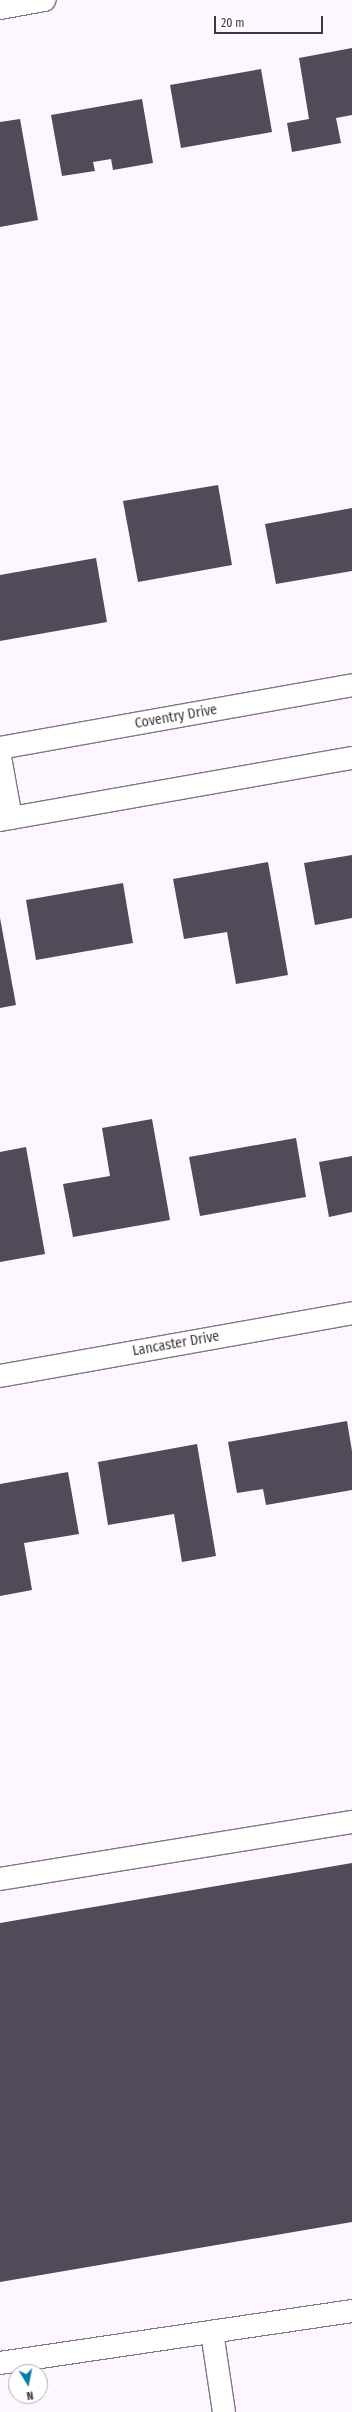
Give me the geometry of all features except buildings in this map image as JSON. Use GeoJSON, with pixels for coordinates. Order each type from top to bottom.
{"type":"FeatureCollection","features":[{"type":"Feature","properties":{"kind":"street"},"geometry":{"type":"LineString","coordinates":[[0,8],[44,0]]}},
{"type":"Feature","properties":{"kind":"street","name":"Coventry Drive"},"geometry":{"type":"LineString","coordinates":[[0,748],[352,685]]}},
{"type":"Feature","properties":{"kind":"street"},"geometry":{"type":"LineString","coordinates":[[0,757],[5,819],[352,758]]}},
{"type":"Feature","properties":{"kind":"street","name":"Lancaster Drive"},"geometry":{"type":"LineString","coordinates":[[0,1376],[352,1313]]}},
{"type":"Feature","properties":{"kind":"street"},"geometry":{"type":"LineString","coordinates":[[0,1879],[352,1822]]}},
{"type":"Feature","properties":{"kind":"street"},"geometry":{"type":"LineString","coordinates":[[0,2364],[352,2311]]}},
{"type":"Feature","properties":{"kind":"street"},"geometry":{"type":"LineString","coordinates":[[212,2332],[224,2412]]}}]}
